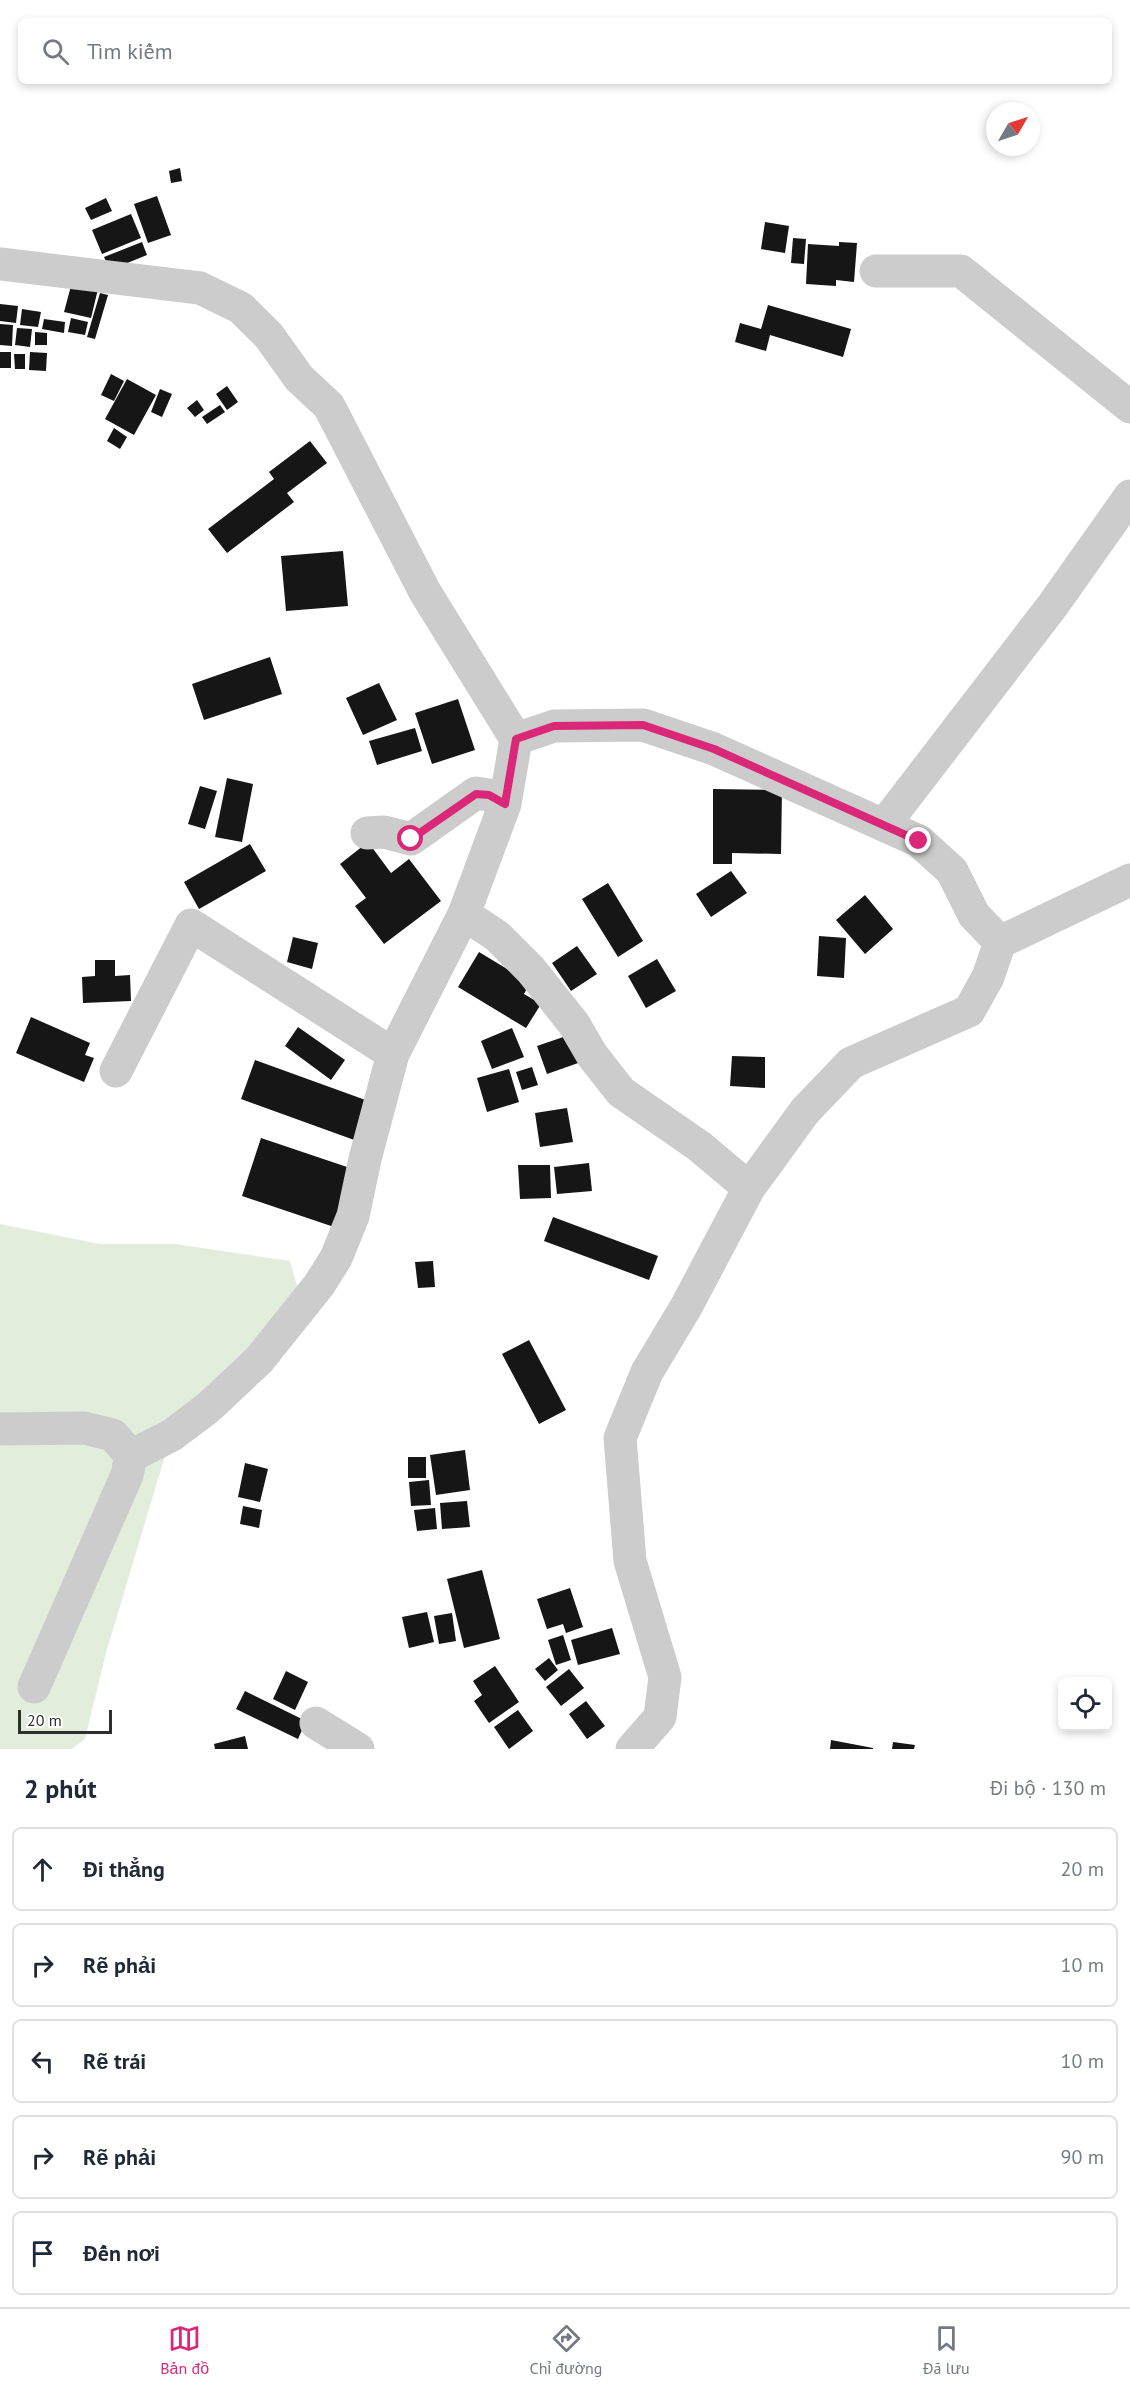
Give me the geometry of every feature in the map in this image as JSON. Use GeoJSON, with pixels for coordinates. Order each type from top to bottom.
{"type":"FeatureCollection","features":[{"type":"Feature","properties":{"kind":"street"},"geometry":{"type":"LineString","coordinates":[[0,264],[200,288],[241,308],[269,336],[299,378],[329,406],[425,592],[516,739],[505,804],[464,914],[393,1054],[365,1159],[353,1216],[336,1257],[319,1286],[259,1360],[209,1407],[172,1435],[131,1456]]}},
{"type":"Feature","properties":{"kind":"street"},"geometry":{"type":"LineString","coordinates":[[876,270],[961,271],[1130,407]]}},
{"type":"Feature","properties":{"kind":"street"},"geometry":{"type":"LineString","coordinates":[[884,825],[1053,604],[1130,496]]}},
{"type":"Feature","properties":{"kind":"street"},"geometry":{"type":"LineString","coordinates":[[516,739],[554,726],[643,725],[714,749],[919,841],[952,871],[974,915],[1000,942]]}},
{"type":"Feature","properties":{"kind":"street"},"geometry":{"type":"LineString","coordinates":[[367,833],[384,832],[411,839],[476,794],[489,795],[505,804]]}},
{"type":"Feature","properties":{"kind":"street"},"geometry":{"type":"LineString","coordinates":[[632,1749],[660,1717],[665,1677],[630,1561],[620,1438],[647,1372],[686,1307],[749,1188],[805,1112],[851,1063],[969,1011],[988,977],[1000,942],[1130,880]]}},
{"type":"Feature","properties":{"kind":"street"},"geometry":{"type":"LineString","coordinates":[[464,914],[497,936],[531,970],[574,1024],[592,1055],[621,1092],[699,1146],[749,1188]]}},
{"type":"Feature","properties":{"kind":"street"},"geometry":{"type":"LineString","coordinates":[[116,1071],[190,925],[393,1054]]}},
{"type":"Feature","properties":{"kind":"street"},"geometry":{"type":"LineString","coordinates":[[0,1429],[84,1428],[113,1435],[131,1456]]}},
{"type":"Feature","properties":{"kind":"street"},"geometry":{"type":"LineString","coordinates":[[34,1687],[127,1475],[131,1456]]}},
{"type":"Feature","properties":{"kind":"street"},"geometry":{"type":"LineString","coordinates":[[316,1723],[358,1749]]}},
{"type":"Feature","properties":{"kind":"green space"},"geometry":{"type":"Polygon","coordinates":[[[0,1224],[100,1244],[175,1244],[290,1261],[300,1297],[176,1419],[106,1653],[85,1739],[72,1749],[0,1749],[0,1224]]]}},
{"type":"Feature","properties":{"kind":"building"},"geometry":{"type":"Polygon","coordinates":[[[180,168],[182,181],[171,183],[169,171],[180,168]]]}},
{"type":"Feature","properties":{"kind":"building"},"geometry":{"type":"Polygon","coordinates":[[[157,196],[171,235],[148,243],[134,204],[157,196]]]}},
{"type":"Feature","properties":{"kind":"building"},"geometry":{"type":"Polygon","coordinates":[[[106,198],[112,211],[91,220],[85,208],[106,198]]]}},
{"type":"Feature","properties":{"kind":"building"},"geometry":{"type":"Polygon","coordinates":[[[131,214],[141,238],[102,254],[92,230],[131,214]]]}},
{"type":"Feature","properties":{"kind":"building"},"geometry":{"type":"Polygon","coordinates":[[[765,222],[789,226],[785,253],[761,249],[765,222]]]}},
{"type":"Feature","properties":{"kind":"building"},"geometry":{"type":"Polygon","coordinates":[[[793,238],[806,239],[804,264],[791,263],[793,238]]]}},
{"type":"Feature","properties":{"kind":"building"},"geometry":{"type":"Polygon","coordinates":[[[142,242],[147,255],[110,270],[104,257],[142,242]]]}},
{"type":"Feature","properties":{"kind":"building"},"geometry":{"type":"Polygon","coordinates":[[[839,242],[857,243],[854,282],[836,280],[836,286],[806,284],[808,244],[839,246],[839,242]]]}},
{"type":"Feature","properties":{"kind":"building"},"geometry":{"type":"Polygon","coordinates":[[[72,282],[98,289],[91,318],[64,312],[72,282]]]}},
{"type":"Feature","properties":{"kind":"building"},"geometry":{"type":"Polygon","coordinates":[[[100,293],[108,295],[95,339],[87,337],[100,293]]]}},
{"type":"Feature","properties":{"kind":"building"},"geometry":{"type":"Polygon","coordinates":[[[0,304],[18,306],[16,323],[0,321],[0,304]]]}},
{"type":"Feature","properties":{"kind":"building"},"geometry":{"type":"Polygon","coordinates":[[[768,305],[851,329],[843,357],[770,335],[766,351],[735,342],[740,323],[761,329],[768,305]]]}},
{"type":"Feature","properties":{"kind":"building"},"geometry":{"type":"Polygon","coordinates":[[[22,309],[41,312],[38,327],[20,325],[22,309]]]}},
{"type":"Feature","properties":{"kind":"building"},"geometry":{"type":"Polygon","coordinates":[[[71,318],[88,322],[85,335],[68,332],[71,318]]]}},
{"type":"Feature","properties":{"kind":"building"},"geometry":{"type":"Polygon","coordinates":[[[44,319],[65,322],[64,333],[42,329],[44,319]]]}},
{"type":"Feature","properties":{"kind":"building"},"geometry":{"type":"Polygon","coordinates":[[[0,324],[13,325],[12,346],[0,345],[0,324]]]}},
{"type":"Feature","properties":{"kind":"building"},"geometry":{"type":"Polygon","coordinates":[[[17,328],[32,329],[30,347],[15,345],[17,328]]]}},
{"type":"Feature","properties":{"kind":"building"},"geometry":{"type":"Polygon","coordinates":[[[35,332],[47,333],[47,345],[35,345],[35,332]]]}},
{"type":"Feature","properties":{"kind":"building"},"geometry":{"type":"Polygon","coordinates":[[[0,352],[11,352],[11,368],[0,368],[0,352]]]}},
{"type":"Feature","properties":{"kind":"building"},"geometry":{"type":"Polygon","coordinates":[[[30,352],[47,353],[46,371],[29,370],[30,352]]]}},
{"type":"Feature","properties":{"kind":"building"},"geometry":{"type":"Polygon","coordinates":[[[14,354],[25,354],[25,369],[15,369],[14,354]]]}},
{"type":"Feature","properties":{"kind":"building"},"geometry":{"type":"Polygon","coordinates":[[[111,374],[124,381],[114,401],[101,395],[111,374]]]}},
{"type":"Feature","properties":{"kind":"building"},"geometry":{"type":"Polygon","coordinates":[[[127,379],[156,395],[134,435],[105,419],[127,379]]]}},
{"type":"Feature","properties":{"kind":"building"},"geometry":{"type":"Polygon","coordinates":[[[227,386],[238,402],[227,410],[216,394],[227,386]]]}},
{"type":"Feature","properties":{"kind":"building"},"geometry":{"type":"Polygon","coordinates":[[[160,389],[172,394],[162,417],[151,412],[160,389]]]}},
{"type":"Feature","properties":{"kind":"building"},"geometry":{"type":"Polygon","coordinates":[[[197,400],[204,410],[195,417],[187,408],[197,400]]]}},
{"type":"Feature","properties":{"kind":"building"},"geometry":{"type":"Polygon","coordinates":[[[220,405],[225,412],[207,424],[202,417],[220,405]]]}},
{"type":"Feature","properties":{"kind":"building"},"geometry":{"type":"Polygon","coordinates":[[[114,428],[127,437],[120,449],[107,441],[114,428]]]}},
{"type":"Feature","properties":{"kind":"building"},"geometry":{"type":"Polygon","coordinates":[[[310,441],[327,463],[287,493],[294,502],[227,553],[208,529],[274,479],[269,472],[310,441]]]}},
{"type":"Feature","properties":{"kind":"building"},"geometry":{"type":"Polygon","coordinates":[[[343,551],[348,606],[286,611],[281,556],[343,551]]]}},
{"type":"Feature","properties":{"kind":"building"},"geometry":{"type":"Polygon","coordinates":[[[270,657],[282,694],[204,720],[192,684],[270,657]]]}},
{"type":"Feature","properties":{"kind":"building"},"geometry":{"type":"Polygon","coordinates":[[[379,683],[397,720],[363,735],[346,698],[379,683]]]}},
{"type":"Feature","properties":{"kind":"building"},"geometry":{"type":"Polygon","coordinates":[[[458,699],[475,750],[432,764],[415,713],[458,699]]]}},
{"type":"Feature","properties":{"kind":"building"},"geometry":{"type":"Polygon","coordinates":[[[415,728],[422,751],[377,765],[369,741],[415,728]]]}},
{"type":"Feature","properties":{"kind":"building"},"geometry":{"type":"Polygon","coordinates":[[[227,778],[253,784],[242,842],[215,837],[227,778]]]}},
{"type":"Feature","properties":{"kind":"building"},"geometry":{"type":"Polygon","coordinates":[[[200,786],[217,791],[205,829],[188,824],[200,786]]]}},
{"type":"Feature","properties":{"kind":"building"},"geometry":{"type":"Polygon","coordinates":[[[713,789],[782,790],[781,854],[732,853],[732,864],[713,864],[713,789]]]}},
{"type":"Feature","properties":{"kind":"building"},"geometry":{"type":"Polygon","coordinates":[[[368,842],[391,873],[409,859],[441,901],[384,944],[355,906],[366,898],[340,864],[368,842]]]}},
{"type":"Feature","properties":{"kind":"building"},"geometry":{"type":"Polygon","coordinates":[[[250,844],[266,871],[199,909],[184,882],[250,844]]]}},
{"type":"Feature","properties":{"kind":"building"},"geometry":{"type":"Polygon","coordinates":[[[731,871],[747,893],[711,917],[696,894],[731,871]]]}},
{"type":"Feature","properties":{"kind":"building"},"geometry":{"type":"Polygon","coordinates":[[[608,883],[643,941],[618,957],[582,899],[608,883]]]}},
{"type":"Feature","properties":{"kind":"building"},"geometry":{"type":"Polygon","coordinates":[[[865,895],[893,929],[865,954],[836,920],[865,895]]]}},
{"type":"Feature","properties":{"kind":"building"},"geometry":{"type":"Polygon","coordinates":[[[819,936],[846,938],[844,978],[817,976],[819,936]]]}},
{"type":"Feature","properties":{"kind":"building"},"geometry":{"type":"Polygon","coordinates":[[[293,937],[318,943],[312,969],[287,962],[293,937]]]}},
{"type":"Feature","properties":{"kind":"building"},"geometry":{"type":"Polygon","coordinates":[[[577,946],[597,974],[571,991],[552,963],[577,946]]]}},
{"type":"Feature","properties":{"kind":"building"},"geometry":{"type":"Polygon","coordinates":[[[479,952],[530,983],[524,994],[541,1004],[526,1028],[458,987],[479,952]]]}},
{"type":"Feature","properties":{"kind":"building"},"geometry":{"type":"Polygon","coordinates":[[[657,959],[676,991],[646,1008],[628,976],[657,959]]]}},
{"type":"Feature","properties":{"kind":"building"},"geometry":{"type":"Polygon","coordinates":[[[95,960],[115,960],[115,976],[130,975],[131,1001],[83,1003],[82,977],[95,976],[95,960]]]}},
{"type":"Feature","properties":{"kind":"building"},"geometry":{"type":"Polygon","coordinates":[[[31,1017],[90,1043],[85,1055],[94,1058],[84,1082],[16,1053],[31,1017]]]}},
{"type":"Feature","properties":{"kind":"building"},"geometry":{"type":"Polygon","coordinates":[[[298,1027],[345,1060],[331,1080],[285,1046],[298,1027]]]}},
{"type":"Feature","properties":{"kind":"building"},"geometry":{"type":"Polygon","coordinates":[[[512,1028],[524,1057],[492,1069],[481,1041],[512,1028]]]}},
{"type":"Feature","properties":{"kind":"building"},"geometry":{"type":"Polygon","coordinates":[[[572,1034],[581,1062],[547,1074],[537,1046],[572,1034]]]}},
{"type":"Feature","properties":{"kind":"building"},"geometry":{"type":"Polygon","coordinates":[[[732,1056],[765,1057],[765,1088],[730,1086],[732,1056]]]}},
{"type":"Feature","properties":{"kind":"building"},"geometry":{"type":"Polygon","coordinates":[[[255,1060],[371,1102],[357,1141],[241,1099],[255,1060]]]}},
{"type":"Feature","properties":{"kind":"building"},"geometry":{"type":"Polygon","coordinates":[[[532,1067],[538,1085],[522,1090],[516,1072],[532,1067]]]}},
{"type":"Feature","properties":{"kind":"building"},"geometry":{"type":"Polygon","coordinates":[[[509,1069],[519,1102],[487,1112],[477,1078],[509,1069]]]}},
{"type":"Feature","properties":{"kind":"building"},"geometry":{"type":"Polygon","coordinates":[[[567,1108],[573,1142],[540,1147],[535,1113],[567,1108]]]}},
{"type":"Feature","properties":{"kind":"building"},"geometry":{"type":"Polygon","coordinates":[[[261,1138],[356,1170],[337,1228],[242,1196],[261,1138]]]}},
{"type":"Feature","properties":{"kind":"building"},"geometry":{"type":"Polygon","coordinates":[[[589,1163],[592,1191],[557,1194],[554,1167],[589,1163]]]}},
{"type":"Feature","properties":{"kind":"building"},"geometry":{"type":"Polygon","coordinates":[[[518,1165],[550,1165],[551,1198],[520,1199],[518,1165]]]}},
{"type":"Feature","properties":{"kind":"building"},"geometry":{"type":"Polygon","coordinates":[[[553,1217],[658,1256],[649,1280],[544,1241],[553,1217]]]}},
{"type":"Feature","properties":{"kind":"building"},"geometry":{"type":"Polygon","coordinates":[[[433,1261],[435,1287],[418,1288],[415,1262],[433,1261]]]}},
{"type":"Feature","properties":{"kind":"building"},"geometry":{"type":"Polygon","coordinates":[[[529,1340],[566,1410],[539,1424],[502,1354],[529,1340]]]}},
{"type":"Feature","properties":{"kind":"building"},"geometry":{"type":"Polygon","coordinates":[[[465,1450],[470,1490],[436,1495],[430,1455],[465,1450]]]}},
{"type":"Feature","properties":{"kind":"building"},"geometry":{"type":"Polygon","coordinates":[[[408,1457],[426,1457],[426,1478],[408,1478],[408,1457]]]}},
{"type":"Feature","properties":{"kind":"building"},"geometry":{"type":"Polygon","coordinates":[[[245,1463],[268,1469],[260,1502],[238,1497],[245,1463]]]}},
{"type":"Feature","properties":{"kind":"building"},"geometry":{"type":"Polygon","coordinates":[[[429,1480],[431,1505],[411,1506],[409,1482],[429,1480]]]}},
{"type":"Feature","properties":{"kind":"building"},"geometry":{"type":"Polygon","coordinates":[[[467,1501],[470,1527],[442,1529],[440,1503],[467,1501]]]}},
{"type":"Feature","properties":{"kind":"building"},"geometry":{"type":"Polygon","coordinates":[[[243,1506],[262,1510],[259,1528],[240,1524],[243,1506]]]}},
{"type":"Feature","properties":{"kind":"building"},"geometry":{"type":"Polygon","coordinates":[[[435,1508],[437,1529],[417,1531],[414,1510],[435,1508]]]}},
{"type":"Feature","properties":{"kind":"building"},"geometry":{"type":"Polygon","coordinates":[[[482,1570],[500,1639],[464,1648],[447,1579],[482,1570]]]}},
{"type":"Feature","properties":{"kind":"building"},"geometry":{"type":"Polygon","coordinates":[[[570,1588],[583,1627],[566,1633],[563,1624],[547,1629],[537,1599],[570,1588]]]}},
{"type":"Feature","properties":{"kind":"building"},"geometry":{"type":"Polygon","coordinates":[[[427,1612],[434,1642],[409,1648],[402,1617],[427,1612]]]}},
{"type":"Feature","properties":{"kind":"building"},"geometry":{"type":"Polygon","coordinates":[[[452,1613],[456,1641],[439,1644],[434,1616],[452,1613]]]}},
{"type":"Feature","properties":{"kind":"building"},"geometry":{"type":"Polygon","coordinates":[[[612,1628],[620,1654],[578,1665],[571,1640],[612,1628]]]}},
{"type":"Feature","properties":{"kind":"building"},"geometry":{"type":"Polygon","coordinates":[[[563,1635],[571,1660],[556,1665],[548,1640],[563,1635]]]}},
{"type":"Feature","properties":{"kind":"building"},"geometry":{"type":"Polygon","coordinates":[[[549,1658],[558,1670],[545,1681],[535,1669],[549,1658]]]}},
{"type":"Feature","properties":{"kind":"building"},"geometry":{"type":"Polygon","coordinates":[[[495,1666],[519,1702],[489,1723],[474,1701],[482,1695],[473,1681],[495,1666]]]}},
{"type":"Feature","properties":{"kind":"building"},"geometry":{"type":"Polygon","coordinates":[[[569,1669],[584,1688],[561,1706],[546,1687],[569,1669]]]}},
{"type":"Feature","properties":{"kind":"building"},"geometry":{"type":"Polygon","coordinates":[[[286,1671],[308,1682],[295,1710],[273,1699],[286,1671]]]}},
{"type":"Feature","properties":{"kind":"building"},"geometry":{"type":"Polygon","coordinates":[[[245,1691],[306,1721],[298,1739],[236,1709],[245,1691]]]}},
{"type":"Feature","properties":{"kind":"building"},"geometry":{"type":"Polygon","coordinates":[[[586,1701],[605,1726],[587,1739],[569,1714],[586,1701]]]}},
{"type":"Feature","properties":{"kind":"building"},"geometry":{"type":"Polygon","coordinates":[[[518,1710],[533,1731],[509,1749],[494,1727],[518,1710]]]}},
{"type":"Feature","properties":{"kind":"building"},"geometry":{"type":"Polygon","coordinates":[[[245,1736],[248,1749],[215,1749],[214,1744],[245,1736]]]}},
{"type":"Feature","properties":{"kind":"building"},"geometry":{"type":"Polygon","coordinates":[[[831,1740],[873,1748],[873,1749],[830,1749],[831,1740]]]}},
{"type":"Feature","properties":{"kind":"building"},"geometry":{"type":"Polygon","coordinates":[[[893,1742],[915,1745],[914,1749],[892,1749],[893,1742]]]}},
{"type":"Feature","properties":{"kind":"route"},"geometry":{"type":"LineString","coordinates":[[411,839],[468,797],[476,794],[489,795],[505,804],[516,739],[554,726],[643,725],[714,749],[919,841]]}}]}
